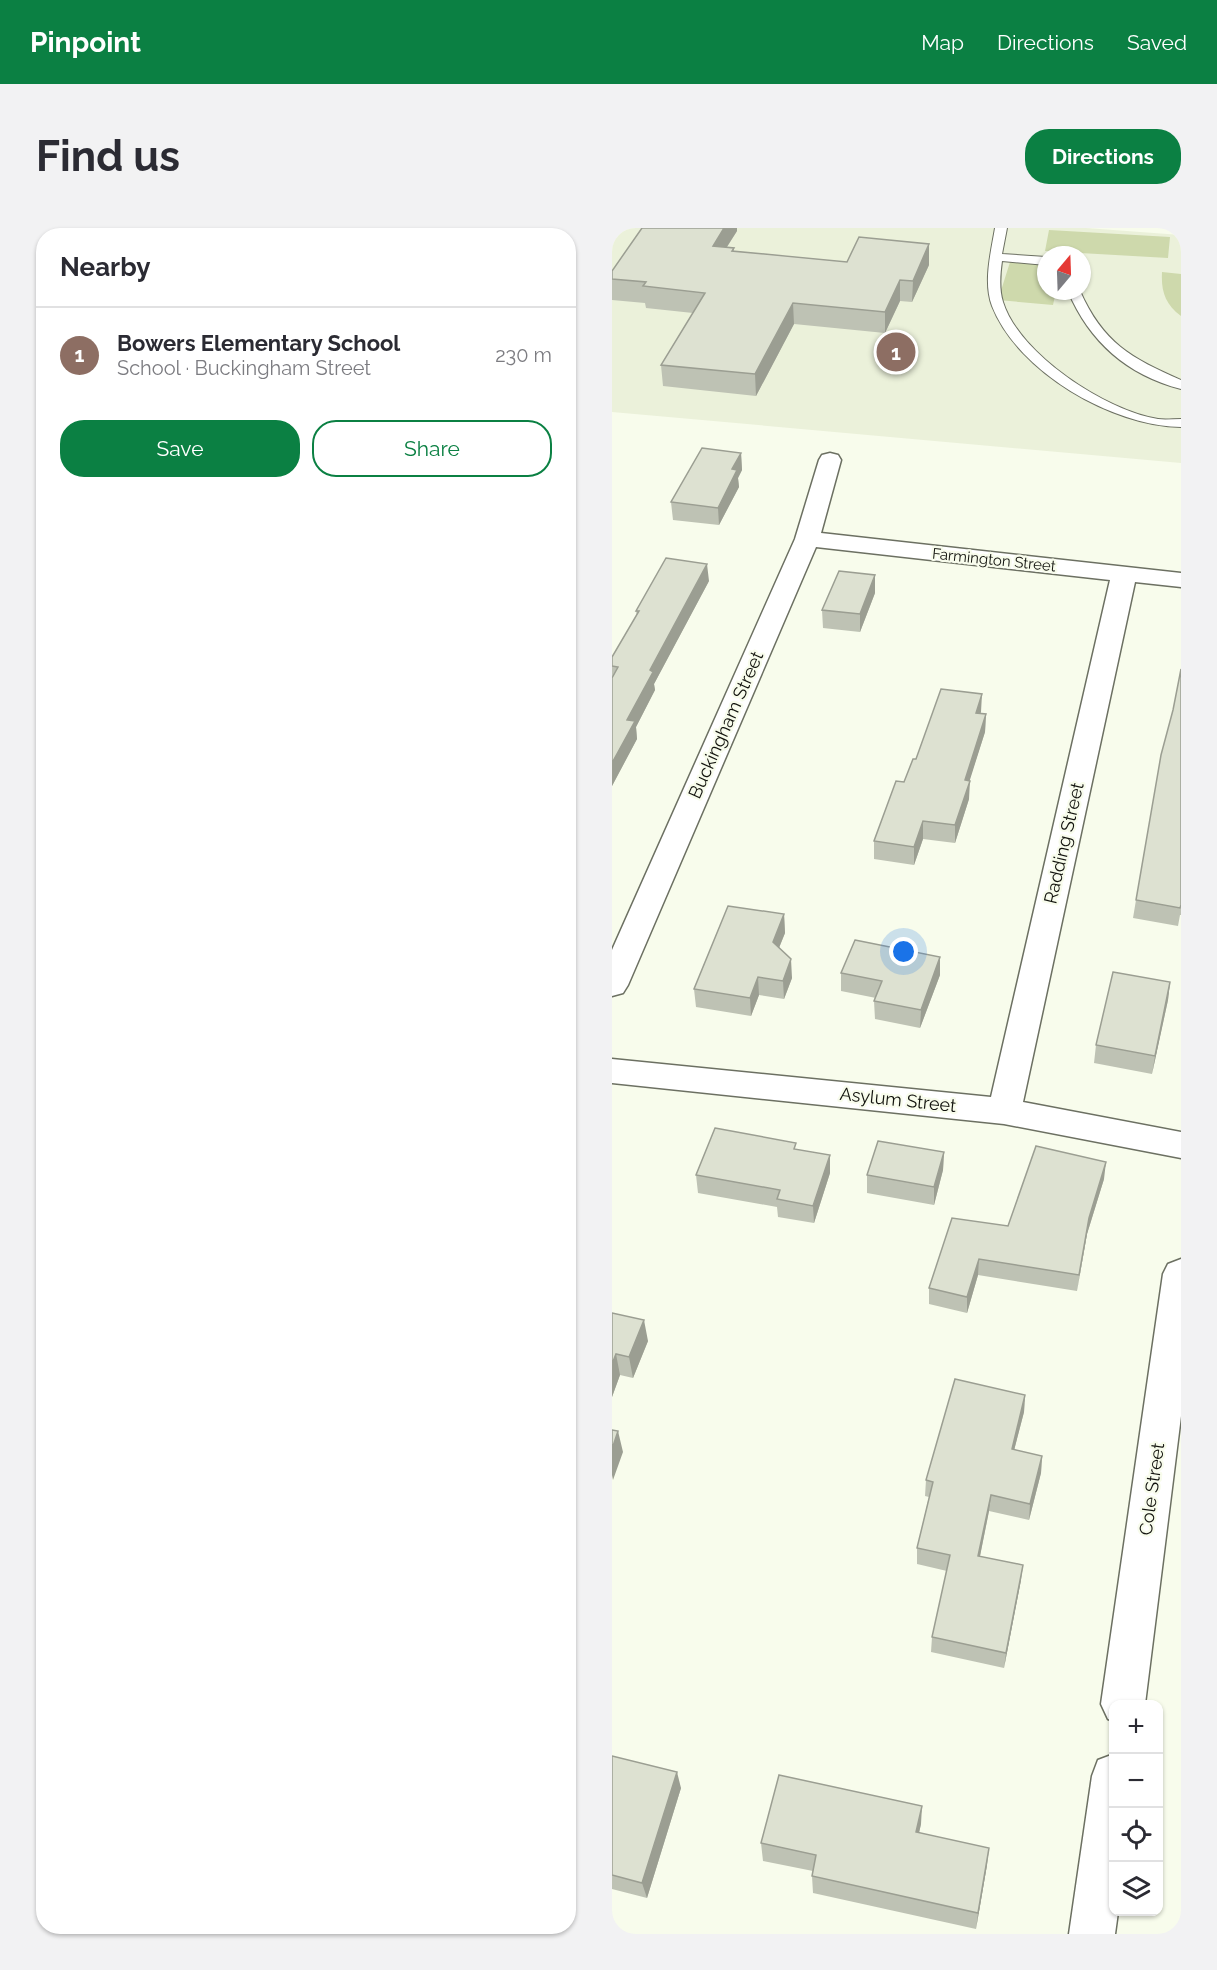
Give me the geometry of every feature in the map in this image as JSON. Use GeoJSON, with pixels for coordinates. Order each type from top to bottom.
{"type":"FeatureCollection","features":[{"type":"Feature","properties":{"kind":"street","name":"Buckingham Street"},"geometry":{"type":"LineString","coordinates":[[612,986],[807,539],[830,460]]}},
{"type":"Feature","properties":{"kind":"street","name":"Farmington Street"},"geometry":{"type":"LineString","coordinates":[[807,539],[1181,580]]}},
{"type":"Feature","properties":{"kind":"street","name":"Radding Street"},"geometry":{"type":"LineString","coordinates":[[1004,1111],[1124,574]]}},
{"type":"Feature","properties":{"kind":"street","name":"Asylum Street"},"geometry":{"type":"LineString","coordinates":[[612,1071],[1004,1111],[1181,1145]]}},
{"type":"Feature","properties":{"kind":"street","name":"Cole Street"},"geometry":{"type":"LineString","coordinates":[[1124,1700],[1181,1274]]}},
{"type":"Feature","properties":{"kind":"street"},"geometry":{"type":"LineString","coordinates":[[1092,1934],[1109,1806]]}},
{"type":"Feature","properties":{"kind":"lane"},"geometry":{"type":"LineString","coordinates":[[1001,228],[994,279],[998,305],[1011,330],[1025,348],[1050,372],[1127,415],[1160,424],[1181,423]]}},
{"type":"Feature","properties":{"kind":"lane"},"geometry":{"type":"LineString","coordinates":[[997,257],[1037,260]]}},
{"type":"Feature","properties":{"kind":"lane"},"geometry":{"type":"LineString","coordinates":[[1077,300],[1084,318],[1112,350],[1181,385]]}},
{"type":"Feature","properties":{"kind":"shaded area"},"geometry":{"type":"Polygon","coordinates":[[[612,228],[1086,228],[1181,235],[1181,463],[612,412],[612,228]]]}},
{"type":"Feature","properties":{"kind":"green space"},"geometry":{"type":"Polygon","coordinates":[[[1049,230],[1170,237],[1168,258],[1091,254],[1091,246],[1046,246],[1049,230]]]}},
{"type":"Feature","properties":{"kind":"green space"},"geometry":{"type":"Polygon","coordinates":[[[1011,259],[1037,261],[1037,300],[1054,300],[1053,305],[998,300],[1011,259]]]}},
{"type":"Feature","properties":{"kind":"green space"},"geometry":{"type":"Polygon","coordinates":[[[1162,272],[1181,274],[1181,316],[1171,307],[1165,297],[1162,272]]]}},
{"type":"Feature","properties":{"kind":"building"},"geometry":{"type":"Polygon","coordinates":[[[642,228],[724,228],[713,246],[734,248],[732,251],[847,262],[859,237],[929,244],[913,281],[900,280],[885,312],[793,303],[755,374],[661,365],[705,293],[643,286],[646,282],[612,279],[612,271],[642,228]]]}},
{"type":"Feature","properties":{"kind":"building"},"geometry":{"type":"Polygon","coordinates":[[[702,448],[741,453],[732,469],[737,470],[718,508],[671,502],[702,448]]]}},
{"type":"Feature","properties":{"kind":"building"},"geometry":{"type":"Polygon","coordinates":[[[666,558],[707,564],[650,670],[653,672],[627,720],[635,721],[612,763],[612,678],[618,667],[612,666],[612,657],[666,558]]]}},
{"type":"Feature","properties":{"kind":"building"},"geometry":{"type":"Polygon","coordinates":[[[839,571],[875,575],[860,614],[822,610],[839,571]]]}},
{"type":"Feature","properties":{"kind":"building"},"geometry":{"type":"Polygon","coordinates":[[[1181,669],[1180,908],[1136,900],[1161,755],[1181,669]]]}},
{"type":"Feature","properties":{"kind":"building"},"geometry":{"type":"Polygon","coordinates":[[[941,689],[982,694],[976,713],[986,714],[965,780],[970,781],[955,825],[923,821],[914,847],[874,841],[896,781],[904,782],[913,759],[916,759],[941,689]]]}},
{"type":"Feature","properties":{"kind":"building"},"geometry":{"type":"Polygon","coordinates":[[[728,906],[784,914],[773,942],[791,959],[783,981],[758,977],[750,998],[694,989],[728,906]]]}},
{"type":"Feature","properties":{"kind":"building"},"geometry":{"type":"Polygon","coordinates":[[[855,940],[940,957],[921,1010],[874,1001],[882,981],[841,973],[855,940]]]}},
{"type":"Feature","properties":{"kind":"building"},"geometry":{"type":"Polygon","coordinates":[[[1113,972],[1170,982],[1155,1056],[1096,1045],[1113,972]]]}},
{"type":"Feature","properties":{"kind":"building"},"geometry":{"type":"Polygon","coordinates":[[[715,1128],[796,1143],[794,1149],[830,1155],[813,1206],[777,1199],[780,1190],[696,1175],[715,1128]]]}},
{"type":"Feature","properties":{"kind":"building"},"geometry":{"type":"Polygon","coordinates":[[[878,1141],[944,1152],[934,1187],[867,1175],[878,1141]]]}},
{"type":"Feature","properties":{"kind":"building"},"geometry":{"type":"Polygon","coordinates":[[[1036,1146],[1106,1162],[1089,1218],[1079,1275],[979,1259],[967,1297],[929,1288],[952,1218],[1008,1226],[1036,1146]]]}},
{"type":"Feature","properties":{"kind":"building"},"geometry":{"type":"Polygon","coordinates":[[[612,1313],[644,1320],[629,1357],[616,1354],[612,1364],[612,1313]]]}},
{"type":"Feature","properties":{"kind":"building"},"geometry":{"type":"Polygon","coordinates":[[[955,1379],[1025,1395],[1012,1449],[1042,1456],[1030,1504],[991,1495],[978,1556],[1023,1565],[1006,1653],[932,1637],[950,1555],[917,1548],[933,1482],[926,1480],[955,1379]]]}},
{"type":"Feature","properties":{"kind":"building"},"geometry":{"type":"Polygon","coordinates":[[[612,1430],[618,1431],[612,1449],[612,1430]]]}},
{"type":"Feature","properties":{"kind":"building"},"geometry":{"type":"Polygon","coordinates":[[[612,1756],[677,1772],[642,1883],[612,1875],[612,1756]]]}},
{"type":"Feature","properties":{"kind":"building"},"geometry":{"type":"Polygon","coordinates":[[[779,1775],[922,1806],[916,1832],[989,1848],[978,1913],[812,1876],[816,1855],[761,1843],[779,1775]]]}},
{"type":"Feature","properties":{"kind":"place","name":"Bowers Elementary School"},"geometry":{"type":"Point","coordinates":[896,352]}}]}
